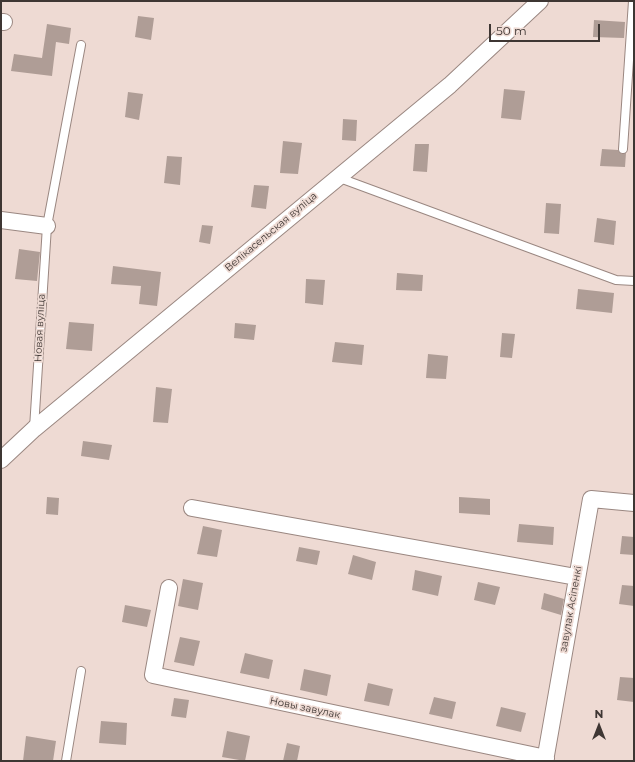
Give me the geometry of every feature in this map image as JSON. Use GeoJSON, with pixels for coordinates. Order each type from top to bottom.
{"type":"FeatureCollection","features":[{"type":"Feature","properties":{"kind":"street","name":"Велікасельская вуліца"},"geometry":{"type":"LineString","coordinates":[[1,460],[34,429],[450,85],[540,1]]}},
{"type":"Feature","properties":{"kind":"street"},"geometry":{"type":"LineString","coordinates":[[1,220],[46,226]]}},
{"type":"Feature","properties":{"kind":"street","name":"завулак Асіпенкі"},"geometry":{"type":"LineString","coordinates":[[545,760],[576,577],[591,499],[634,503]]}},
{"type":"Feature","properties":{"kind":"street"},"geometry":{"type":"LineString","coordinates":[[192,508],[576,577]]}},
{"type":"Feature","properties":{"kind":"street","name":"Новы завулак"},"geometry":{"type":"LineString","coordinates":[[169,588],[153,675],[545,760]]}},
{"type":"Feature","properties":{"kind":"lane"},"geometry":{"type":"LineString","coordinates":[[623,149],[633,1]]}},
{"type":"Feature","properties":{"kind":"lane","name":"Новая вуліца"},"geometry":{"type":"LineString","coordinates":[[34,429],[46,226],[81,45]]}},
{"type":"Feature","properties":{"kind":"lane"},"geometry":{"type":"LineString","coordinates":[[337,177],[616,280],[634,281]]}},
{"type":"Feature","properties":{"kind":"lane"},"geometry":{"type":"LineString","coordinates":[[66,761],[81,671]]}},
{"type":"Feature","properties":{"kind":"building"},"geometry":{"type":"Polygon","coordinates":[[[138,16],[154,18],[151,40],[135,37],[138,16]]]}},
{"type":"Feature","properties":{"kind":"building"},"geometry":{"type":"Polygon","coordinates":[[[594,20],[625,22],[624,38],[593,37],[594,20]]]}},
{"type":"Feature","properties":{"kind":"building"},"geometry":{"type":"Polygon","coordinates":[[[47,24],[71,28],[69,44],[56,42],[52,76],[11,71],[14,54],[42,58],[47,24]]]}},
{"type":"Feature","properties":{"kind":"building"},"geometry":{"type":"Polygon","coordinates":[[[504,89],[525,91],[521,120],[501,118],[504,89]]]}},
{"type":"Feature","properties":{"kind":"building"},"geometry":{"type":"Polygon","coordinates":[[[128,92],[143,94],[139,120],[125,117],[128,92]]]}},
{"type":"Feature","properties":{"kind":"building"},"geometry":{"type":"Polygon","coordinates":[[[343,119],[357,120],[356,141],[342,140],[343,119]]]}},
{"type":"Feature","properties":{"kind":"building"},"geometry":{"type":"Polygon","coordinates":[[[283,141],[302,143],[298,174],[280,173],[283,141]]]}},
{"type":"Feature","properties":{"kind":"building"},"geometry":{"type":"Polygon","coordinates":[[[415,144],[429,144],[427,172],[413,171],[415,144]]]}},
{"type":"Feature","properties":{"kind":"building"},"geometry":{"type":"Polygon","coordinates":[[[602,149],[618,150],[622,154],[626,153],[625,167],[600,166],[602,149]]]}},
{"type":"Feature","properties":{"kind":"building"},"geometry":{"type":"Polygon","coordinates":[[[167,156],[182,157],[180,185],[164,183],[167,156]]]}},
{"type":"Feature","properties":{"kind":"building"},"geometry":{"type":"Polygon","coordinates":[[[254,185],[269,186],[266,209],[251,207],[254,185]]]}},
{"type":"Feature","properties":{"kind":"building"},"geometry":{"type":"Polygon","coordinates":[[[546,203],[561,204],[559,234],[544,233],[546,203]]]}},
{"type":"Feature","properties":{"kind":"building"},"geometry":{"type":"Polygon","coordinates":[[[597,218],[616,221],[614,245],[594,242],[597,218]]]}},
{"type":"Feature","properties":{"kind":"building"},"geometry":{"type":"Polygon","coordinates":[[[202,225],[213,226],[210,244],[199,242],[202,225]]]}},
{"type":"Feature","properties":{"kind":"building"},"geometry":{"type":"Polygon","coordinates":[[[19,249],[40,252],[37,281],[15,279],[19,249]]]}},
{"type":"Feature","properties":{"kind":"building"},"geometry":{"type":"Polygon","coordinates":[[[113,266],[161,272],[157,306],[139,304],[141,286],[111,284],[113,266]]]}},
{"type":"Feature","properties":{"kind":"building"},"geometry":{"type":"Polygon","coordinates":[[[397,273],[423,275],[422,291],[396,290],[397,273]]]}},
{"type":"Feature","properties":{"kind":"building"},"geometry":{"type":"Polygon","coordinates":[[[306,279],[325,280],[323,305],[305,303],[306,279]]]}},
{"type":"Feature","properties":{"kind":"building"},"geometry":{"type":"Polygon","coordinates":[[[578,289],[614,293],[612,313],[576,309],[578,289]]]}},
{"type":"Feature","properties":{"kind":"building"},"geometry":{"type":"Polygon","coordinates":[[[69,322],[94,324],[92,351],[66,349],[69,322]]]}},
{"type":"Feature","properties":{"kind":"building"},"geometry":{"type":"Polygon","coordinates":[[[235,323],[256,325],[254,340],[234,338],[235,323]]]}},
{"type":"Feature","properties":{"kind":"building"},"geometry":{"type":"Polygon","coordinates":[[[502,333],[515,334],[512,358],[500,357],[502,333]]]}},
{"type":"Feature","properties":{"kind":"building"},"geometry":{"type":"Polygon","coordinates":[[[335,342],[364,345],[362,365],[332,362],[335,342]]]}},
{"type":"Feature","properties":{"kind":"building"},"geometry":{"type":"Polygon","coordinates":[[[428,354],[448,356],[446,379],[426,378],[428,354]]]}},
{"type":"Feature","properties":{"kind":"building"},"geometry":{"type":"Polygon","coordinates":[[[156,387],[172,389],[168,423],[153,422],[156,387]]]}},
{"type":"Feature","properties":{"kind":"building"},"geometry":{"type":"Polygon","coordinates":[[[83,441],[112,445],[109,460],[81,456],[83,441]]]}},
{"type":"Feature","properties":{"kind":"building"},"geometry":{"type":"Polygon","coordinates":[[[47,497],[59,498],[58,515],[46,514],[47,497]]]}},
{"type":"Feature","properties":{"kind":"building"},"geometry":{"type":"Polygon","coordinates":[[[459,497],[490,499],[490,515],[459,513],[459,497]]]}},
{"type":"Feature","properties":{"kind":"building"},"geometry":{"type":"Polygon","coordinates":[[[519,524],[554,527],[553,545],[517,542],[519,524]]]}},
{"type":"Feature","properties":{"kind":"building"},"geometry":{"type":"Polygon","coordinates":[[[203,526],[222,530],[217,557],[197,554],[203,526]]]}},
{"type":"Feature","properties":{"kind":"building"},"geometry":{"type":"Polygon","coordinates":[[[622,536],[634,537],[634,555],[620,554],[622,536]]]}},
{"type":"Feature","properties":{"kind":"building"},"geometry":{"type":"Polygon","coordinates":[[[299,547],[320,551],[317,565],[296,561],[299,547]]]}},
{"type":"Feature","properties":{"kind":"building"},"geometry":{"type":"Polygon","coordinates":[[[353,555],[376,562],[372,580],[348,574],[353,555]]]}},
{"type":"Feature","properties":{"kind":"building"},"geometry":{"type":"Polygon","coordinates":[[[415,570],[442,576],[438,596],[412,590],[415,570]]]}},
{"type":"Feature","properties":{"kind":"building"},"geometry":{"type":"Polygon","coordinates":[[[183,579],[203,583],[198,610],[178,606],[183,579]]]}},
{"type":"Feature","properties":{"kind":"building"},"geometry":{"type":"Polygon","coordinates":[[[478,582],[500,587],[495,605],[474,600],[478,582]]]}},
{"type":"Feature","properties":{"kind":"building"},"geometry":{"type":"Polygon","coordinates":[[[622,585],[634,586],[634,606],[619,604],[622,585]]]}},
{"type":"Feature","properties":{"kind":"building"},"geometry":{"type":"Polygon","coordinates":[[[544,593],[564,599],[561,615],[541,609],[544,593]]]}},
{"type":"Feature","properties":{"kind":"building"},"geometry":{"type":"Polygon","coordinates":[[[125,605],[151,610],[147,627],[122,622],[125,605]]]}},
{"type":"Feature","properties":{"kind":"building"},"geometry":{"type":"Polygon","coordinates":[[[180,637],[200,641],[194,666],[174,662],[180,637]]]}},
{"type":"Feature","properties":{"kind":"building"},"geometry":{"type":"Polygon","coordinates":[[[245,653],[273,660],[269,679],[240,673],[245,653]]]}},
{"type":"Feature","properties":{"kind":"building"},"geometry":{"type":"Polygon","coordinates":[[[304,669],[331,675],[327,696],[300,690],[304,669]]]}},
{"type":"Feature","properties":{"kind":"building"},"geometry":{"type":"Polygon","coordinates":[[[620,677],[634,678],[634,702],[617,700],[620,677]]]}},
{"type":"Feature","properties":{"kind":"building"},"geometry":{"type":"Polygon","coordinates":[[[368,683],[393,689],[389,706],[364,701],[368,683]]]}},
{"type":"Feature","properties":{"kind":"building"},"geometry":{"type":"Polygon","coordinates":[[[434,697],[456,702],[452,719],[429,714],[434,697]]]}},
{"type":"Feature","properties":{"kind":"building"},"geometry":{"type":"Polygon","coordinates":[[[174,698],[189,700],[186,718],[171,716],[174,698]]]}},
{"type":"Feature","properties":{"kind":"building"},"geometry":{"type":"Polygon","coordinates":[[[501,707],[526,713],[521,732],[496,726],[501,707]]]}},
{"type":"Feature","properties":{"kind":"building"},"geometry":{"type":"Polygon","coordinates":[[[101,721],[127,723],[126,745],[99,743],[101,721]]]}},
{"type":"Feature","properties":{"kind":"building"},"geometry":{"type":"Polygon","coordinates":[[[227,731],[250,736],[245,761],[222,757],[227,731]]]}},
{"type":"Feature","properties":{"kind":"building"},"geometry":{"type":"Polygon","coordinates":[[[26,736],[56,741],[53,761],[23,761],[26,736]]]}},
{"type":"Feature","properties":{"kind":"building"},"geometry":{"type":"Polygon","coordinates":[[[287,743],[300,746],[297,761],[283,761],[287,743]]]}}]}
